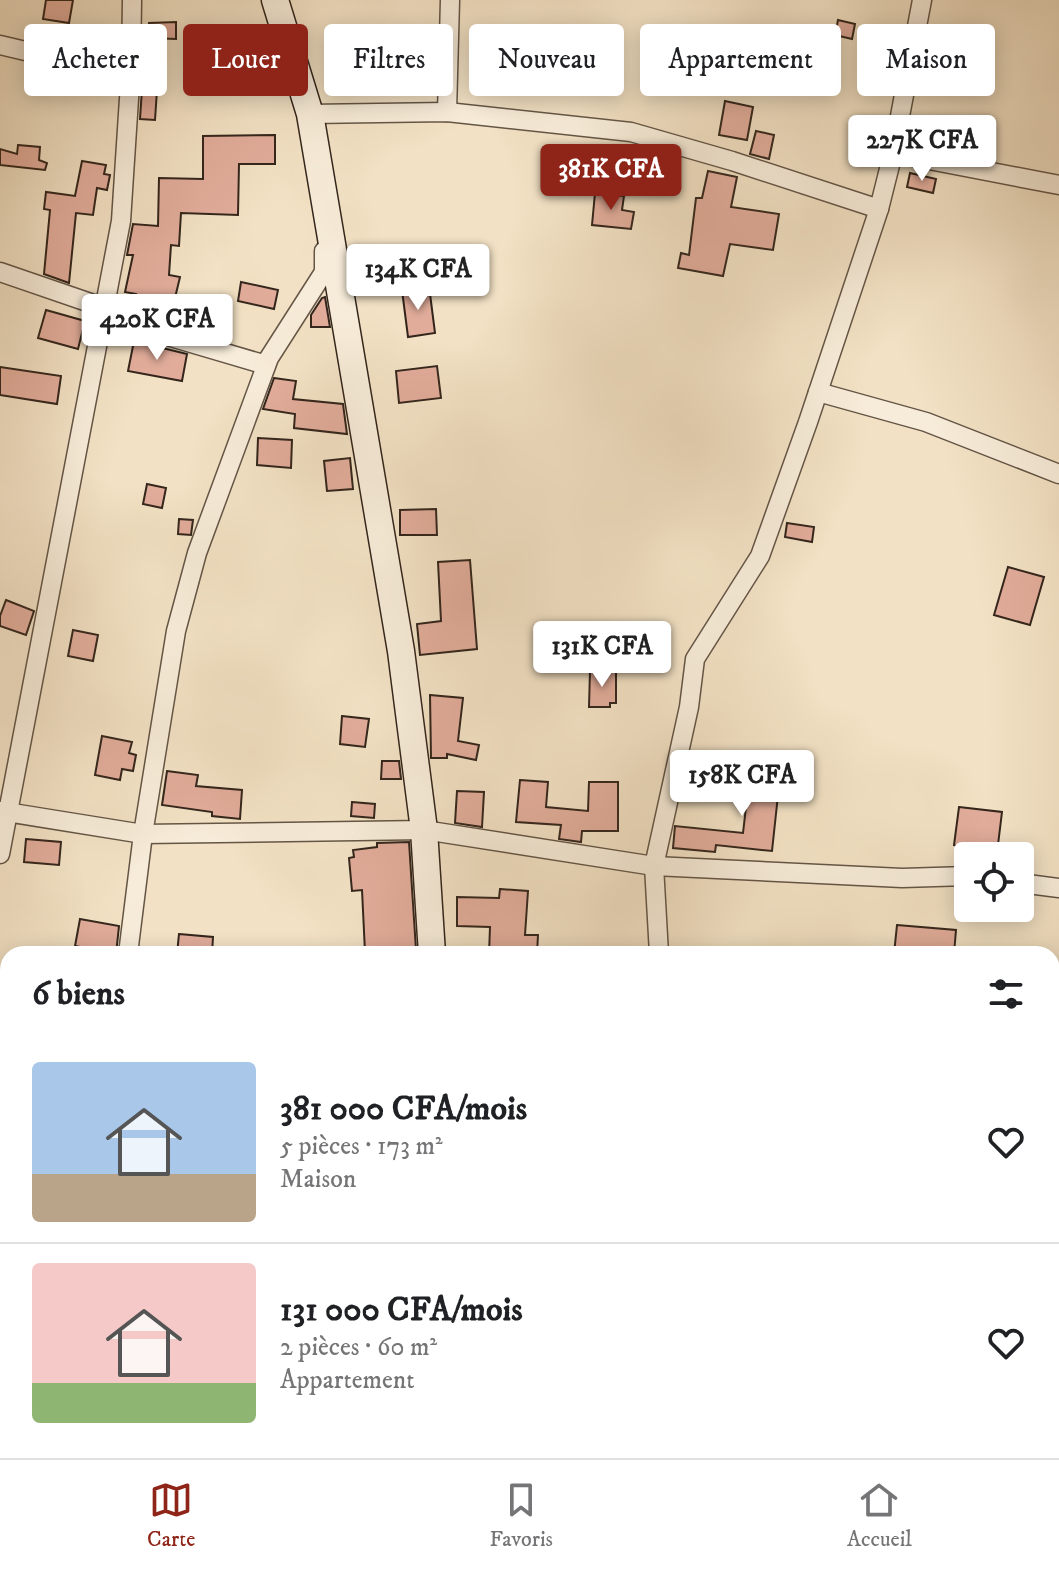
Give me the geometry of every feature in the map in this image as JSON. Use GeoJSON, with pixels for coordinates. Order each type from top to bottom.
{"type":"FeatureCollection","features":[{"type":"Feature","properties":{"kind":"street"},"geometry":{"type":"LineString","coordinates":[[132,0],[132,24]]}},
{"type":"Feature","properties":{"kind":"street"},"geometry":{"type":"LineString","coordinates":[[275,0],[310,114],[401,651],[424,830],[431,946]]}},
{"type":"Feature","properties":{"kind":"street"},"geometry":{"type":"LineString","coordinates":[[447,112],[450,0]]}},
{"type":"Feature","properties":{"kind":"street"},"geometry":{"type":"LineString","coordinates":[[659,946],[654,866],[689,707],[695,659],[760,556],[818,392],[879,209],[893,153],[922,0]]}},
{"type":"Feature","properties":{"kind":"street"},"geometry":{"type":"LineString","coordinates":[[0,45],[24,51]]}},
{"type":"Feature","properties":{"kind":"street"},"geometry":{"type":"LineString","coordinates":[[0,854],[4,811],[121,221],[130,96]]}},
{"type":"Feature","properties":{"kind":"street"},"geometry":{"type":"LineString","coordinates":[[310,114],[447,112],[631,132],[879,209]]}},
{"type":"Feature","properties":{"kind":"street"},"geometry":{"type":"LineString","coordinates":[[893,153],[1059,185]]}},
{"type":"Feature","properties":{"kind":"street"},"geometry":{"type":"LineString","coordinates":[[129,946],[143,834],[176,631],[197,553],[266,365],[324,272],[323,184]]}},
{"type":"Feature","properties":{"kind":"street"},"geometry":{"type":"LineString","coordinates":[[0,272],[104,313],[266,365]]}},
{"type":"Feature","properties":{"kind":"street"},"geometry":{"type":"LineString","coordinates":[[818,392],[926,422],[1059,474]]}},
{"type":"Feature","properties":{"kind":"street"},"geometry":{"type":"LineString","coordinates":[[4,811],[143,834],[424,830],[654,866],[902,878],[954,876]]}},
{"type":"Feature","properties":{"kind":"street"},"geometry":{"type":"LineString","coordinates":[[1034,885],[1059,888]]}},
{"type":"Feature","properties":{"kind":"building"},"geometry":{"type":"Polygon","coordinates":[[[46,0],[73,0],[69,23],[43,19],[46,0]]]}},
{"type":"Feature","properties":{"kind":"building"},"geometry":{"type":"Polygon","coordinates":[[[838,20],[855,24],[852,39],[841,36],[841,24],[837,24],[838,20]]]}},
{"type":"Feature","properties":{"kind":"building"},"geometry":{"type":"Polygon","coordinates":[[[176,22],[176,39],[167,39],[167,24],[149,23],[176,22]]]}},
{"type":"Feature","properties":{"kind":"building"},"geometry":{"type":"Polygon","coordinates":[[[142,96],[157,96],[155,120],[140,119],[142,96]]]}},
{"type":"Feature","properties":{"kind":"building"},"geometry":{"type":"Polygon","coordinates":[[[725,101],[753,107],[747,140],[719,135],[725,101]]]}},
{"type":"Feature","properties":{"kind":"building"},"geometry":{"type":"Polygon","coordinates":[[[756,131],[774,135],[769,159],[750,154],[756,131]]]}},
{"type":"Feature","properties":{"kind":"building"},"geometry":{"type":"Polygon","coordinates":[[[275,135],[275,164],[239,164],[238,215],[181,213],[179,246],[171,245],[169,275],[180,277],[174,302],[153,298],[149,318],[132,313],[136,294],[125,292],[133,255],[127,255],[133,224],[158,226],[159,178],[203,179],[203,136],[275,135]]]}},
{"type":"Feature","properties":{"kind":"building"},"geometry":{"type":"Polygon","coordinates":[[[18,145],[40,147],[39,160],[47,163],[45,170],[0,165],[0,149],[17,154],[18,145]]]}},
{"type":"Feature","properties":{"kind":"building"},"geometry":{"type":"Polygon","coordinates":[[[82,161],[106,165],[104,174],[110,175],[107,190],[97,188],[93,215],[76,213],[69,283],[44,274],[50,210],[44,209],[46,192],[75,196],[82,161]]]}},
{"type":"Feature","properties":{"kind":"building"},"geometry":{"type":"Polygon","coordinates":[[[708,171],[737,177],[731,207],[779,214],[773,250],[730,244],[723,276],[678,268],[681,253],[689,255],[696,198],[702,198],[708,171]]]}},
{"type":"Feature","properties":{"kind":"building"},"geometry":{"type":"Polygon","coordinates":[[[910,173],[936,179],[933,193],[907,187],[910,173]]]}},
{"type":"Feature","properties":{"kind":"building"},"geometry":{"type":"Polygon","coordinates":[[[595,193],[624,196],[622,210],[634,212],[631,229],[592,225],[595,193]]]}},
{"type":"Feature","properties":{"kind":"building"},"geometry":{"type":"Polygon","coordinates":[[[241,282],[278,290],[274,309],[238,301],[241,282]]]}},
{"type":"Feature","properties":{"kind":"building"},"geometry":{"type":"Polygon","coordinates":[[[429,286],[435,333],[408,337],[402,290],[429,286]]]}},
{"type":"Feature","properties":{"kind":"building"},"geometry":{"type":"Polygon","coordinates":[[[325,297],[330,327],[311,327],[311,315],[325,297]]]}},
{"type":"Feature","properties":{"kind":"building"},"geometry":{"type":"Polygon","coordinates":[[[46,310],[85,321],[78,349],[38,338],[46,310]]]}},
{"type":"Feature","properties":{"kind":"building"},"geometry":{"type":"Polygon","coordinates":[[[134,341],[187,354],[182,381],[128,371],[134,341]]]}},
{"type":"Feature","properties":{"kind":"building"},"geometry":{"type":"Polygon","coordinates":[[[437,366],[441,398],[399,403],[396,371],[437,366]]]}},
{"type":"Feature","properties":{"kind":"building"},"geometry":{"type":"Polygon","coordinates":[[[0,367],[61,376],[57,404],[0,395],[0,367]]]}},
{"type":"Feature","properties":{"kind":"building"},"geometry":{"type":"Polygon","coordinates":[[[274,378],[296,381],[293,399],[343,404],[347,434],[294,428],[295,414],[263,409],[274,378]]]}},
{"type":"Feature","properties":{"kind":"building"},"geometry":{"type":"Polygon","coordinates":[[[258,438],[292,440],[291,468],[257,465],[258,438]]]}},
{"type":"Feature","properties":{"kind":"building"},"geometry":{"type":"Polygon","coordinates":[[[350,458],[353,489],[327,491],[324,461],[350,458]]]}},
{"type":"Feature","properties":{"kind":"building"},"geometry":{"type":"Polygon","coordinates":[[[147,484],[166,488],[162,508],[143,504],[147,484]]]}},
{"type":"Feature","properties":{"kind":"building"},"geometry":{"type":"Polygon","coordinates":[[[436,509],[437,535],[400,535],[400,510],[436,509]]]}},
{"type":"Feature","properties":{"kind":"building"},"geometry":{"type":"Polygon","coordinates":[[[179,519],[193,520],[191,535],[178,534],[179,519]]]}},
{"type":"Feature","properties":{"kind":"building"},"geometry":{"type":"Polygon","coordinates":[[[787,523],[814,527],[812,542],[785,537],[787,523]]]}},
{"type":"Feature","properties":{"kind":"building"},"geometry":{"type":"Polygon","coordinates":[[[470,560],[477,649],[420,655],[417,624],[441,621],[438,562],[470,560]]]}},
{"type":"Feature","properties":{"kind":"building"},"geometry":{"type":"Polygon","coordinates":[[[1008,567],[1044,577],[1030,625],[994,615],[1008,567]]]}},
{"type":"Feature","properties":{"kind":"building"},"geometry":{"type":"Polygon","coordinates":[[[6,600],[34,611],[26,635],[0,626],[6,600]]]}},
{"type":"Feature","properties":{"kind":"building"},"geometry":{"type":"Polygon","coordinates":[[[73,630],[98,635],[93,661],[68,656],[73,630]]]}},
{"type":"Feature","properties":{"kind":"building"},"geometry":{"type":"Polygon","coordinates":[[[590,671],[616,671],[616,703],[610,703],[610,707],[589,707],[590,671]]]}},
{"type":"Feature","properties":{"kind":"building"},"geometry":{"type":"Polygon","coordinates":[[[430,695],[463,698],[458,741],[479,745],[476,760],[447,754],[447,758],[431,758],[430,695]]]}},
{"type":"Feature","properties":{"kind":"building"},"geometry":{"type":"Polygon","coordinates":[[[342,716],[369,719],[365,747],[340,744],[342,716]]]}},
{"type":"Feature","properties":{"kind":"building"},"geometry":{"type":"Polygon","coordinates":[[[102,736],[132,742],[129,753],[136,755],[133,771],[122,769],[120,780],[95,775],[102,736]]]}},
{"type":"Feature","properties":{"kind":"building"},"geometry":{"type":"Polygon","coordinates":[[[382,761],[399,761],[401,779],[381,779],[382,761]]]}},
{"type":"Feature","properties":{"kind":"building"},"geometry":{"type":"Polygon","coordinates":[[[751,764],[781,767],[772,851],[716,845],[715,852],[673,848],[675,826],[743,833],[751,764]]]}},
{"type":"Feature","properties":{"kind":"building"},"geometry":{"type":"Polygon","coordinates":[[[167,771],[198,775],[196,786],[242,790],[240,819],[162,805],[167,771]]]}},
{"type":"Feature","properties":{"kind":"building"},"geometry":{"type":"Polygon","coordinates":[[[520,780],[548,782],[546,807],[588,811],[589,782],[618,782],[618,831],[582,831],[581,842],[559,839],[561,825],[516,822],[520,780]]]}},
{"type":"Feature","properties":{"kind":"building"},"geometry":{"type":"Polygon","coordinates":[[[457,791],[484,792],[482,827],[455,823],[457,791]]]}},
{"type":"Feature","properties":{"kind":"building"},"geometry":{"type":"Polygon","coordinates":[[[352,802],[375,804],[374,818],[351,816],[352,802]]]}},
{"type":"Feature","properties":{"kind":"building"},"geometry":{"type":"Polygon","coordinates":[[[959,807],[1002,812],[998,842],[954,842],[959,807]]]}},
{"type":"Feature","properties":{"kind":"building"},"geometry":{"type":"Polygon","coordinates":[[[26,839],[61,842],[59,865],[24,862],[26,839]]]}},
{"type":"Feature","properties":{"kind":"building"},"geometry":{"type":"Polygon","coordinates":[[[409,842],[416,946],[365,946],[362,890],[352,891],[349,858],[354,857],[353,850],[377,847],[377,843],[409,842]]]}},
{"type":"Feature","properties":{"kind":"building"},"geometry":{"type":"Polygon","coordinates":[[[500,889],[528,891],[525,935],[538,935],[537,946],[489,946],[490,927],[457,926],[457,897],[499,898],[500,889]]]}},
{"type":"Feature","properties":{"kind":"building"},"geometry":{"type":"Polygon","coordinates":[[[80,919],[119,926],[117,946],[75,946],[80,919]]]}},
{"type":"Feature","properties":{"kind":"building"},"geometry":{"type":"Polygon","coordinates":[[[897,925],[956,930],[955,946],[895,946],[897,925]]]}},
{"type":"Feature","properties":{"kind":"building"},"geometry":{"type":"Polygon","coordinates":[[[179,934],[213,937],[212,946],[178,946],[179,934]]]}}]}
